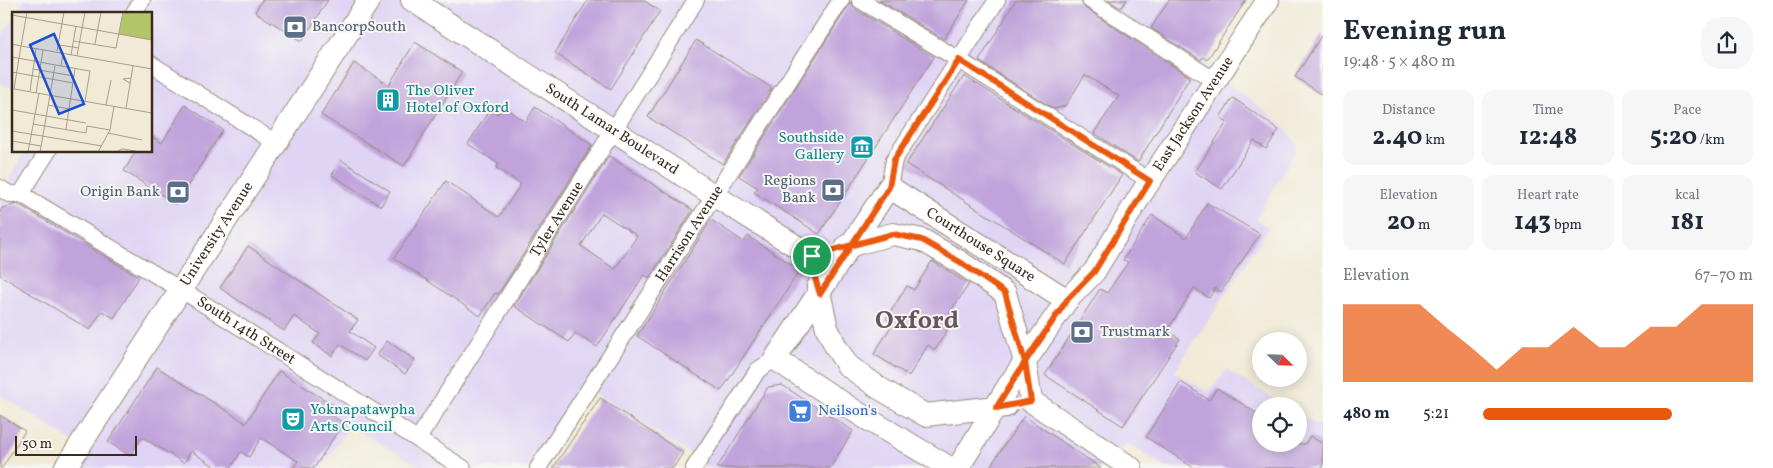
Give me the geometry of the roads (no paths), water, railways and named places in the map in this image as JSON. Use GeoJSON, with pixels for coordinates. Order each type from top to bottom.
{"type":"FeatureCollection","features":[{"type":"Feature","properties":{"kind":"street"},"geometry":{"type":"LineString","coordinates":[[134,12],[142,0]]}},
{"type":"Feature","properties":{"kind":"street","name":"University Avenue"},"geometry":{"type":"LineString","coordinates":[[65,468],[369,0]]}},
{"type":"Feature","properties":{"kind":"street","name":"South Lamar Boulevard"},"geometry":{"type":"LineString","coordinates":[[412,0],[715,196],[812,256]]}},
{"type":"Feature","properties":{"kind":"street","name":"Tyler Avenue"},"geometry":{"type":"LineString","coordinates":[[418,439],[479,346],[612,130],[696,0]]}},
{"type":"Feature","properties":{"kind":"street","name":"Harrison Avenue"},"geometry":{"type":"LineString","coordinates":[[538,468],[841,0]]}},
{"type":"Feature","properties":{"kind":"street"},"geometry":{"type":"LineString","coordinates":[[860,0],[959,60],[1150,181]]}},
{"type":"Feature","properties":{"kind":"street"},"geometry":{"type":"LineString","coordinates":[[694,468],[758,370],[774,359],[852,245],[889,187],[894,160],[998,0]]}},
{"type":"Feature","properties":{"kind":"street"},"geometry":{"type":"LineString","coordinates":[[1090,0],[1215,81]]}},
{"type":"Feature","properties":{"kind":"street","name":"East Jackson Avenue"},"geometry":{"type":"LineString","coordinates":[[1067,300],[1094,272],[1150,181],[1268,0]]}},
{"type":"Feature","properties":{"kind":"street"},"geometry":{"type":"LineString","coordinates":[[152,65],[276,143]]}},
{"type":"Feature","properties":{"kind":"street"},"geometry":{"type":"LineString","coordinates":[[21,194],[47,152]]}},
{"type":"Feature","properties":{"kind":"street","name":"Courthouse Square"},"geometry":{"type":"LineString","coordinates":[[889,187],[1067,300]]}},
{"type":"Feature","properties":{"kind":"street","name":"South 14th Street"},"geometry":{"type":"LineString","coordinates":[[0,188],[9,194],[21,194],[196,299],[464,468]]}},
{"type":"Feature","properties":{"kind":"street","name":"Courthouse Square"},"geometry":{"type":"LineString","coordinates":[[812,256],[893,234],[922,240],[960,262],[1005,293],[1025,362],[1031,401]]}},
{"type":"Feature","properties":{"kind":"street"},"geometry":{"type":"LineString","coordinates":[[812,256],[814,275],[827,328],[847,365],[872,384],[925,415],[996,408],[1031,401],[1126,467]]}},
{"type":"Feature","properties":{"kind":"street"},"geometry":{"type":"LineString","coordinates":[[958,468],[1067,300]]}},
{"type":"Feature","properties":{"kind":"street"},"geometry":{"type":"LineString","coordinates":[[774,359],[864,417],[950,468]]}},
{"type":"Feature","properties":{"kind":"place","name":"BancorpSouth"},"geometry":{"type":"Point","coordinates":[295,27]}},
{"type":"Feature","properties":{"kind":"place","name":"The Oliver Hotel of Oxford"},"geometry":{"type":"Point","coordinates":[388,100]}},
{"type":"Feature","properties":{"kind":"place","name":"Southside Gallery"},"geometry":{"type":"Point","coordinates":[862,147]}},
{"type":"Feature","properties":{"kind":"place","name":"Regions Bank"},"geometry":{"type":"Point","coordinates":[833,190]}},
{"type":"Feature","properties":{"kind":"place","name":"Origin Bank"},"geometry":{"type":"Point","coordinates":[178,192]}},
{"type":"Feature","properties":{"kind":"place","name":"Trustmark"},"geometry":{"type":"Point","coordinates":[1082,332]}},
{"type":"Feature","properties":{"kind":"place","name":"Neilson's"},"geometry":{"type":"Point","coordinates":[800,411]}},
{"type":"Feature","properties":{"kind":"place","name":"Yoknapatawpha Arts Council"},"geometry":{"type":"Point","coordinates":[293,419]}},
{"type":"Feature","properties":{"kind":"district","name":"Oxford"},"geometry":{"type":"Point","coordinates":[917,321]}}]}
